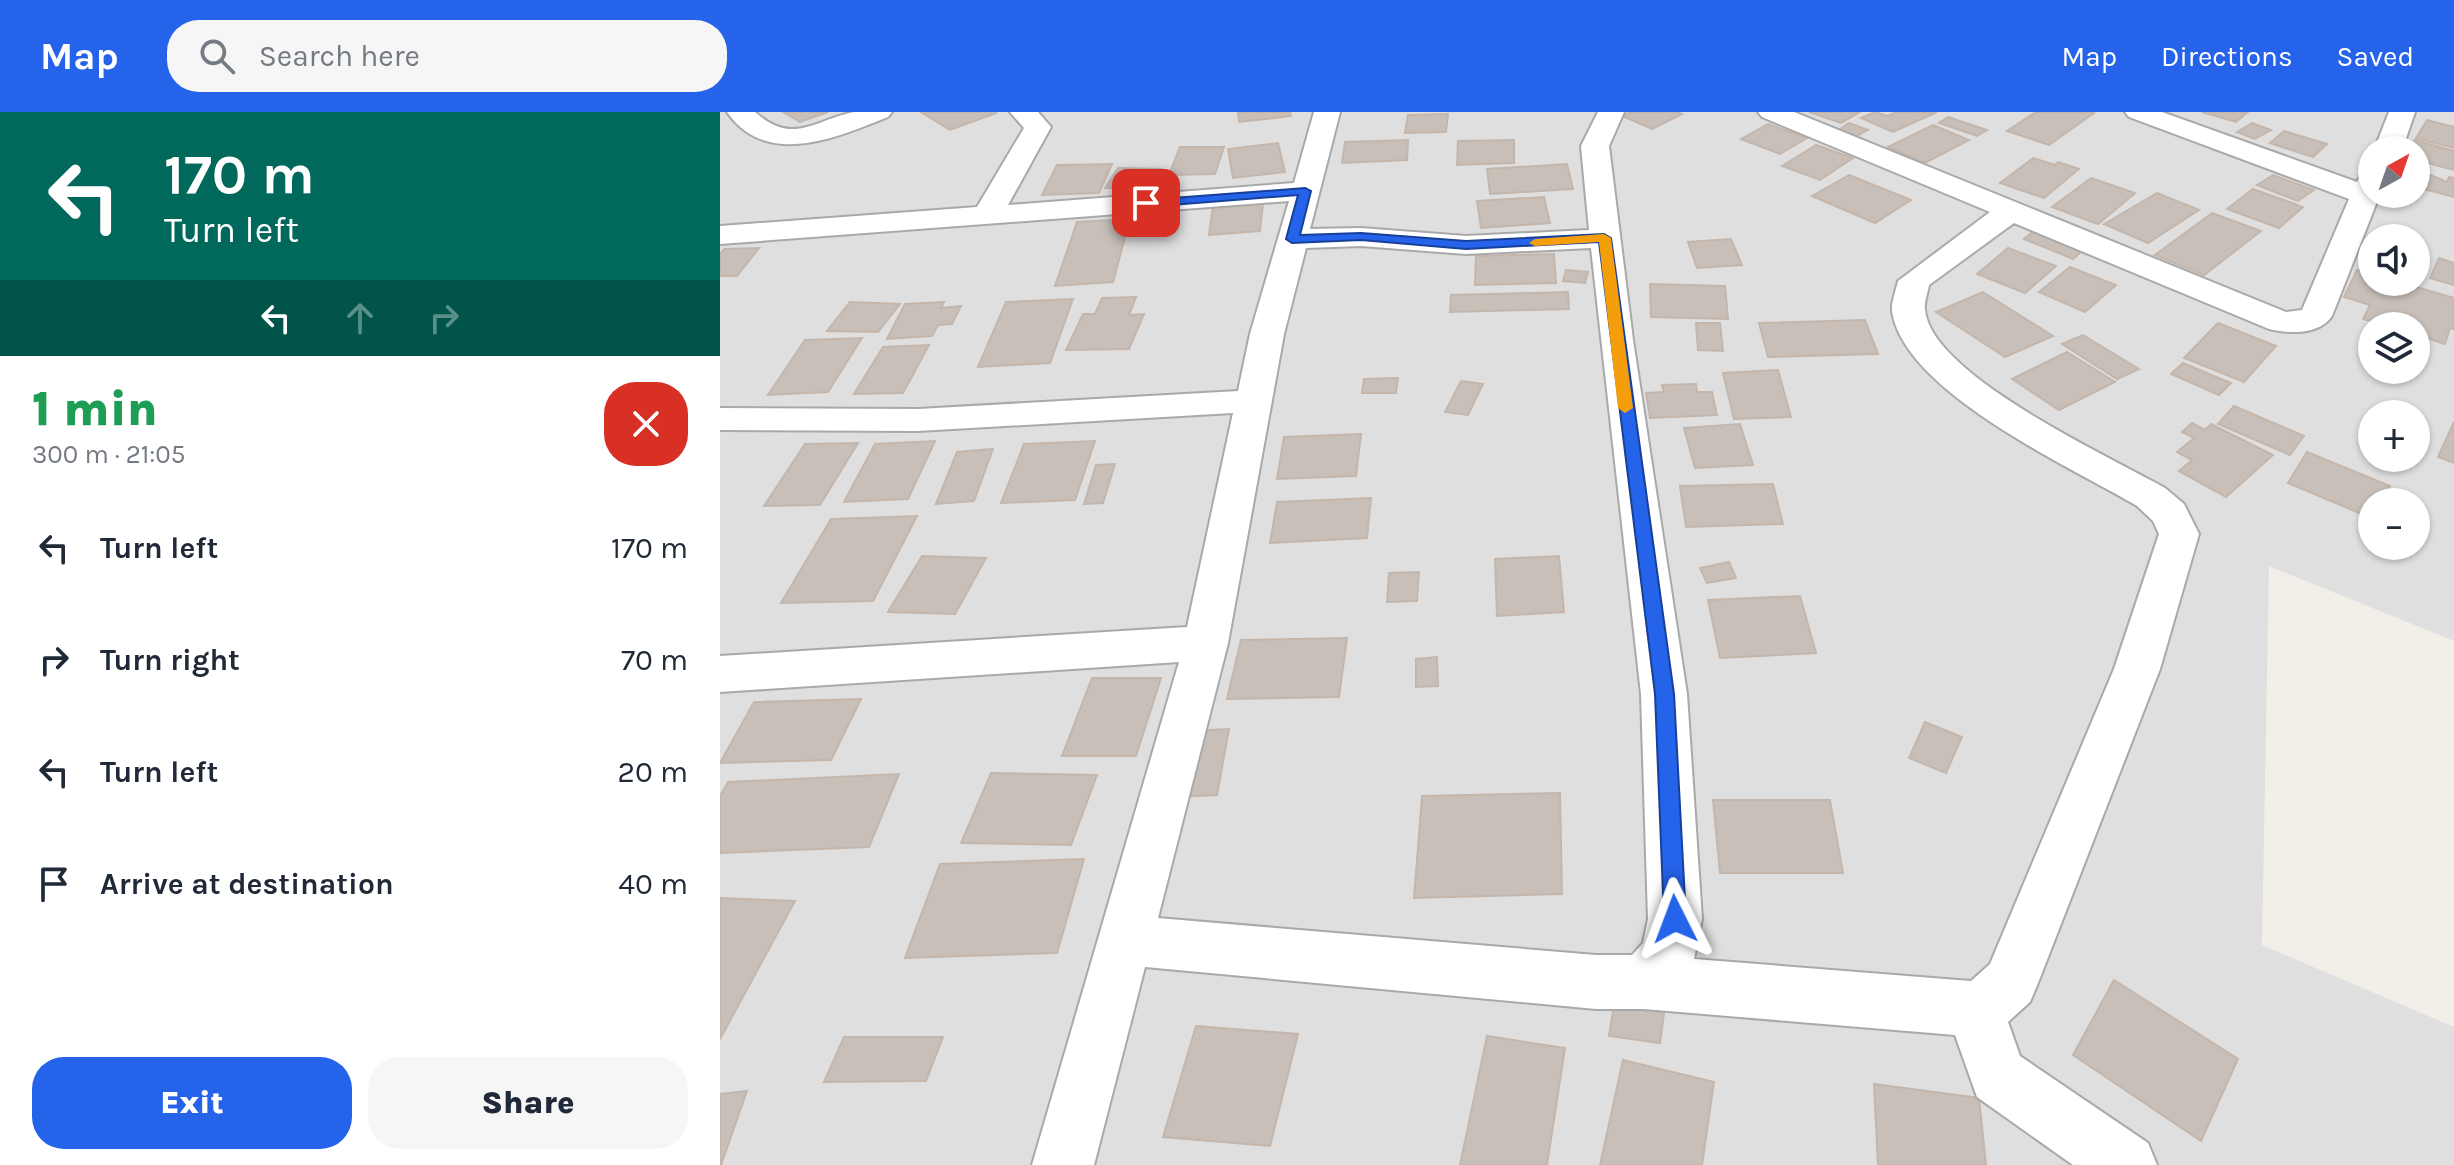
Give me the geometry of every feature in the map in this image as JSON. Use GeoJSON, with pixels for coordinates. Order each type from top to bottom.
{"type":"FeatureCollection","features":[{"type":"Feature","properties":{"kind":"street"},"geometry":{"type":"LineString","coordinates":[[740,112],[772,136],[788,140],[879,112]]}},
{"type":"Feature","properties":{"kind":"street"},"geometry":{"type":"LineString","coordinates":[[987,215],[1038,127],[1023,112]]}},
{"type":"Feature","properties":{"kind":"street"},"geometry":{"type":"LineString","coordinates":[[1063,1165],[1206,643],[1267,334],[1327,112]]}},
{"type":"Feature","properties":{"kind":"street"},"geometry":{"type":"LineString","coordinates":[[1611,112],[1595,146],[1604,238],[1664,694],[1675,919],[1668,956],[1644,982]]}},
{"type":"Feature","properties":{"kind":"street"},"geometry":{"type":"LineString","coordinates":[[1771,112],[2281,322],[2302,322],[2316,316],[2360,208]]}},
{"type":"Feature","properties":{"kind":"street"},"geometry":{"type":"LineString","coordinates":[[2138,112],[2358,184]]}},
{"type":"Feature","properties":{"kind":"street"},"geometry":{"type":"LineString","coordinates":[[2393,136],[2402,112]]}},
{"type":"Feature","properties":{"kind":"street"},"geometry":{"type":"LineString","coordinates":[[720,235],[1305,191]]}},
{"type":"Feature","properties":{"kind":"street"},"geometry":{"type":"LineString","coordinates":[[1124,940],[1596,982],[1644,982],[1975,1009],[1994,999],[2010,983],[2137,669],[2179,534],[2170,514],[2151,497],[1967,391],[1926,351],[1908,310],[1914,281],[2012,210]]}},
{"type":"Feature","properties":{"kind":"street"},"geometry":{"type":"LineString","coordinates":[[1292,239],[1374,237],[1466,245],[1604,238]]}},
{"type":"Feature","properties":{"kind":"street"},"geometry":{"type":"LineString","coordinates":[[720,419],[918,420],[1254,401]]}},
{"type":"Feature","properties":{"kind":"street"},"geometry":{"type":"LineString","coordinates":[[727,686],[1206,643]]}},
{"type":"Feature","properties":{"kind":"street"},"geometry":{"type":"LineString","coordinates":[[1975,1009],[1998,1076],[2126,1165]]}},
{"type":"Feature","properties":{"kind":"shaded area"},"geometry":{"type":"Polygon","coordinates":[[[720,112],[2454,112],[2454,641],[2269,566],[2262,945],[2454,1027],[2454,1165],[720,1165],[720,112]]]}},
{"type":"Feature","properties":{"kind":"building"},"geometry":{"type":"Polygon","coordinates":[[[783,112],[828,112],[800,122],[783,112]]]}},
{"type":"Feature","properties":{"kind":"building"},"geometry":{"type":"Polygon","coordinates":[[[921,112],[994,112],[996,113],[950,130],[921,112]]]}},
{"type":"Feature","properties":{"kind":"building"},"geometry":{"type":"Polygon","coordinates":[[[1238,112],[1290,112],[1291,116],[1239,122],[1238,112]]]}},
{"type":"Feature","properties":{"kind":"building"},"geometry":{"type":"Polygon","coordinates":[[[1631,112],[1682,114],[1652,129],[1622,116],[1631,112]]]}},
{"type":"Feature","properties":{"kind":"building"},"geometry":{"type":"Polygon","coordinates":[[[1809,112],[1860,112],[1841,123],[1809,112]]]}},
{"type":"Feature","properties":{"kind":"building"},"geometry":{"type":"Polygon","coordinates":[[[1875,112],[1888,116],[1896,112],[1937,112],[1893,132],[1861,118],[1875,112]]]}},
{"type":"Feature","properties":{"kind":"building"},"geometry":{"type":"Polygon","coordinates":[[[2036,112],[2094,113],[2049,145],[2007,131],[2036,112]]]}},
{"type":"Feature","properties":{"kind":"building"},"geometry":{"type":"Polygon","coordinates":[[[2202,112],[2248,112],[2236,122],[2202,112]]]}},
{"type":"Feature","properties":{"kind":"building"},"geometry":{"type":"Polygon","coordinates":[[[1448,114],[1446,132],[1405,133],[1408,115],[1448,114]]]}},
{"type":"Feature","properties":{"kind":"building"},"geometry":{"type":"Polygon","coordinates":[[[1948,117],[1987,130],[1977,136],[1939,123],[1948,117]]]}},
{"type":"Feature","properties":{"kind":"building"},"geometry":{"type":"Polygon","coordinates":[[[2427,120],[2454,127],[2454,148],[2430,142],[2430,136],[2417,136],[2427,120]]]}},
{"type":"Feature","properties":{"kind":"building"},"geometry":{"type":"Polygon","coordinates":[[[1849,123],[1868,130],[1855,137],[1837,131],[1849,123]]]}},
{"type":"Feature","properties":{"kind":"building"},"geometry":{"type":"Polygon","coordinates":[[[2252,123],[2271,130],[2255,139],[2237,132],[2252,123]]]}},
{"type":"Feature","properties":{"kind":"building"},"geometry":{"type":"Polygon","coordinates":[[[1768,124],[1807,138],[1780,154],[1741,139],[1768,124]]]}},
{"type":"Feature","properties":{"kind":"building"},"geometry":{"type":"Polygon","coordinates":[[[1933,125],[1969,140],[1925,163],[1888,147],[1933,125]]]}},
{"type":"Feature","properties":{"kind":"building"},"geometry":{"type":"Polygon","coordinates":[[[2284,131],[2327,144],[2313,157],[2270,143],[2284,131]]]}},
{"type":"Feature","properties":{"kind":"building"},"geometry":{"type":"Polygon","coordinates":[[[1408,140],[1407,160],[1342,163],[1345,142],[1408,140]]]}},
{"type":"Feature","properties":{"kind":"building"},"geometry":{"type":"Polygon","coordinates":[[[1514,140],[1514,163],[1457,165],[1458,141],[1514,140]]]}},
{"type":"Feature","properties":{"kind":"building"},"geometry":{"type":"Polygon","coordinates":[[[1278,143],[1285,172],[1233,178],[1228,149],[1278,143]]]}},
{"type":"Feature","properties":{"kind":"building"},"geometry":{"type":"Polygon","coordinates":[[[2430,144],[2454,151],[2454,170],[2430,164],[2430,144]]]}},
{"type":"Feature","properties":{"kind":"building"},"geometry":{"type":"Polygon","coordinates":[[[1816,145],[1853,158],[1820,180],[1782,166],[1816,145]]]}},
{"type":"Feature","properties":{"kind":"building"},"geometry":{"type":"Polygon","coordinates":[[[1180,147],[1224,147],[1215,174],[1169,175],[1180,147]]]}},
{"type":"Feature","properties":{"kind":"building"},"geometry":{"type":"Polygon","coordinates":[[[2033,158],[2079,169],[2044,198],[2000,183],[2033,158]]]}},
{"type":"Feature","properties":{"kind":"building"},"geometry":{"type":"Polygon","coordinates":[[[1112,164],[1099,193],[1042,195],[1057,165],[1112,164]]]}},
{"type":"Feature","properties":{"kind":"building"},"geometry":{"type":"Polygon","coordinates":[[[1567,164],[1573,189],[1490,194],[1487,169],[1567,164]]]}},
{"type":"Feature","properties":{"kind":"building"},"geometry":{"type":"Polygon","coordinates":[[[1118,168],[1161,169],[1148,189],[1105,188],[1118,168]]]}},
{"type":"Feature","properties":{"kind":"building"},"geometry":{"type":"Polygon","coordinates":[[[1849,175],[1911,200],[1875,223],[1812,196],[1849,175]]]}},
{"type":"Feature","properties":{"kind":"building"},"geometry":{"type":"Polygon","coordinates":[[[2273,175],[2314,190],[2298,201],[2257,185],[2273,175]]]}},
{"type":"Feature","properties":{"kind":"building"},"geometry":{"type":"Polygon","coordinates":[[[2430,175],[2447,182],[2449,177],[2454,178],[2454,197],[2430,191],[2430,175]]]}},
{"type":"Feature","properties":{"kind":"building"},"geometry":{"type":"Polygon","coordinates":[[[2091,178],[2135,193],[2098,224],[2052,207],[2091,178]]]}},
{"type":"Feature","properties":{"kind":"building"},"geometry":{"type":"Polygon","coordinates":[[[2253,189],[2303,207],[2279,228],[2227,209],[2253,189]]]}},
{"type":"Feature","properties":{"kind":"building"},"geometry":{"type":"Polygon","coordinates":[[[2157,193],[2199,210],[2148,243],[2104,224],[2157,193]]]}},
{"type":"Feature","properties":{"kind":"building"},"geometry":{"type":"Polygon","coordinates":[[[1544,197],[1550,223],[1481,228],[1477,201],[1544,197]]]}},
{"type":"Feature","properties":{"kind":"building"},"geometry":{"type":"Polygon","coordinates":[[[1263,203],[1260,231],[1209,235],[1213,206],[1263,203]]]}},
{"type":"Feature","properties":{"kind":"building"},"geometry":{"type":"Polygon","coordinates":[[[2212,213],[2261,231],[2204,275],[2155,255],[2212,213]]]}},
{"type":"Feature","properties":{"kind":"building"},"geometry":{"type":"Polygon","coordinates":[[[1130,219],[1113,282],[1055,286],[1077,222],[1130,219]]]}},
{"type":"Feature","properties":{"kind":"building"},"geometry":{"type":"Polygon","coordinates":[[[2035,230],[2084,249],[2073,259],[2024,239],[2035,230]]]}},
{"type":"Feature","properties":{"kind":"building"},"geometry":{"type":"Polygon","coordinates":[[[1731,239],[1742,265],[1697,268],[1688,242],[1731,239]]]}},
{"type":"Feature","properties":{"kind":"building"},"geometry":{"type":"Polygon","coordinates":[[[759,248],[737,276],[720,276],[720,254],[724,249],[759,248]]]}},
{"type":"Feature","properties":{"kind":"building"},"geometry":{"type":"Polygon","coordinates":[[[2008,248],[2056,266],[2025,293],[1977,274],[2008,248]]]}},
{"type":"Feature","properties":{"kind":"building"},"geometry":{"type":"Polygon","coordinates":[[[1554,254],[1556,283],[1475,285],[1476,256],[1554,254]]]}},
{"type":"Feature","properties":{"kind":"building"},"geometry":{"type":"Polygon","coordinates":[[[2439,258],[2454,263],[2454,285],[2430,278],[2439,258]]]}},
{"type":"Feature","properties":{"kind":"building"},"geometry":{"type":"Polygon","coordinates":[[[2070,267],[2116,285],[2085,312],[2039,292],[2070,267]]]}},
{"type":"Feature","properties":{"kind":"building"},"geometry":{"type":"Polygon","coordinates":[[[1566,270],[1588,272],[1585,283],[1563,281],[1566,270]]]}},
{"type":"Feature","properties":{"kind":"building"},"geometry":{"type":"Polygon","coordinates":[[[2357,270],[2358,296],[2430,296],[2430,291],[2454,298],[2454,329],[2450,328],[2445,344],[2430,339],[2430,312],[2366,312],[2370,305],[2344,297],[2357,270]]]}},
{"type":"Feature","properties":{"kind":"building"},"geometry":{"type":"Polygon","coordinates":[[[1650,284],[1725,286],[1728,319],[1651,317],[1650,284]]]}},
{"type":"Feature","properties":{"kind":"building"},"geometry":{"type":"Polygon","coordinates":[[[1568,292],[1569,309],[1450,312],[1451,295],[1568,292]]]}},
{"type":"Feature","properties":{"kind":"building"},"geometry":{"type":"Polygon","coordinates":[[[1983,292],[2053,336],[2005,357],[1936,312],[1983,292]]]}},
{"type":"Feature","properties":{"kind":"building"},"geometry":{"type":"Polygon","coordinates":[[[1136,297],[1129,315],[1144,314],[1129,349],[1066,350],[1083,314],[1095,314],[1102,298],[1136,297]]]}},
{"type":"Feature","properties":{"kind":"building"},"geometry":{"type":"Polygon","coordinates":[[[1073,299],[1050,363],[978,367],[1006,302],[1073,299]]]}},
{"type":"Feature","properties":{"kind":"building"},"geometry":{"type":"Polygon","coordinates":[[[850,302],[900,304],[878,332],[827,331],[850,302]]]}},
{"type":"Feature","properties":{"kind":"building"},"geometry":{"type":"Polygon","coordinates":[[[944,302],[941,308],[961,306],[952,324],[938,325],[932,336],[887,339],[905,304],[944,302]]]}},
{"type":"Feature","properties":{"kind":"building"},"geometry":{"type":"Polygon","coordinates":[[[1865,320],[1878,354],[1768,357],[1759,323],[1865,320]]]}},
{"type":"Feature","properties":{"kind":"building"},"geometry":{"type":"Polygon","coordinates":[[[1696,323],[1720,323],[1723,351],[1698,350],[1696,323]]]}},
{"type":"Feature","properties":{"kind":"building"},"geometry":{"type":"Polygon","coordinates":[[[2218,323],[2276,346],[2244,382],[2184,358],[2218,323]]]}},
{"type":"Feature","properties":{"kind":"building"},"geometry":{"type":"Polygon","coordinates":[[[2083,335],[2139,369],[2117,379],[2062,344],[2083,335]]]}},
{"type":"Feature","properties":{"kind":"building"},"geometry":{"type":"Polygon","coordinates":[[[862,338],[828,392],[768,395],[805,340],[862,338]]]}},
{"type":"Feature","properties":{"kind":"building"},"geometry":{"type":"Polygon","coordinates":[[[929,345],[903,393],[854,394],[883,347],[929,345]]]}},
{"type":"Feature","properties":{"kind":"building"},"geometry":{"type":"Polygon","coordinates":[[[2067,352],[2115,382],[2059,410],[2012,379],[2067,352]]]}},
{"type":"Feature","properties":{"kind":"building"},"geometry":{"type":"Polygon","coordinates":[[[2183,363],[2231,383],[2219,395],[2171,374],[2183,363]]]}},
{"type":"Feature","properties":{"kind":"building"},"geometry":{"type":"Polygon","coordinates":[[[1778,370],[1791,417],[1734,419],[1723,373],[1778,370]]]}},
{"type":"Feature","properties":{"kind":"building"},"geometry":{"type":"Polygon","coordinates":[[[1398,378],[1396,393],[1362,393],[1364,379],[1398,378]]]}},
{"type":"Feature","properties":{"kind":"building"},"geometry":{"type":"Polygon","coordinates":[[[1461,381],[1483,384],[1468,415],[1445,412],[1461,381]]]}},
{"type":"Feature","properties":{"kind":"building"},"geometry":{"type":"Polygon","coordinates":[[[1696,384],[1697,392],[1712,392],[1717,415],[1650,418],[1646,393],[1664,392],[1662,385],[1696,384]]]}},
{"type":"Feature","properties":{"kind":"building"},"geometry":{"type":"Polygon","coordinates":[[[2234,406],[2304,436],[2290,455],[2218,424],[2234,406]]]}},
{"type":"Feature","properties":{"kind":"building"},"geometry":{"type":"Polygon","coordinates":[[[2454,422],[2454,463],[2438,457],[2454,422]]]}},
{"type":"Feature","properties":{"kind":"building"},"geometry":{"type":"Polygon","coordinates":[[[2192,423],[2205,430],[2211,424],[2273,455],[2226,497],[2179,471],[2192,460],[2177,452],[2194,438],[2182,432],[2192,423]]]}},
{"type":"Feature","properties":{"kind":"building"},"geometry":{"type":"Polygon","coordinates":[[[1740,424],[1753,465],[1695,468],[1684,428],[1740,424]]]}},
{"type":"Feature","properties":{"kind":"building"},"geometry":{"type":"Polygon","coordinates":[[[1361,434],[1356,476],[1277,479],[1284,437],[1361,434]]]}},
{"type":"Feature","properties":{"kind":"building"},"geometry":{"type":"Polygon","coordinates":[[[935,441],[908,499],[844,502],[875,444],[935,441]]]}},
{"type":"Feature","properties":{"kind":"building"},"geometry":{"type":"Polygon","coordinates":[[[1095,441],[1075,500],[1001,503],[1024,444],[1095,441]]]}},
{"type":"Feature","properties":{"kind":"building"},"geometry":{"type":"Polygon","coordinates":[[[858,443],[820,505],[764,506],[805,444],[858,443]]]}},
{"type":"Feature","properties":{"kind":"building"},"geometry":{"type":"Polygon","coordinates":[[[993,449],[974,501],[936,504],[957,452],[993,449]]]}},
{"type":"Feature","properties":{"kind":"building"},"geometry":{"type":"Polygon","coordinates":[[[2307,452],[2390,486],[2358,488],[2358,513],[2288,483],[2307,452]]]}},
{"type":"Feature","properties":{"kind":"building"},"geometry":{"type":"Polygon","coordinates":[[[1115,464],[1103,503],[1084,504],[1096,465],[1115,464]]]}},
{"type":"Feature","properties":{"kind":"building"},"geometry":{"type":"Polygon","coordinates":[[[1773,484],[1783,524],[1686,527],[1680,486],[1773,484]]]}},
{"type":"Feature","properties":{"kind":"building"},"geometry":{"type":"Polygon","coordinates":[[[1371,498],[1367,538],[1270,543],[1277,502],[1371,498]]]}},
{"type":"Feature","properties":{"kind":"building"},"geometry":{"type":"Polygon","coordinates":[[[917,516],[873,601],[781,603],[831,519],[917,516]]]}},
{"type":"Feature","properties":{"kind":"building"},"geometry":{"type":"Polygon","coordinates":[[[922,556],[986,558],[955,614],[888,612],[922,556]]]}},
{"type":"Feature","properties":{"kind":"building"},"geometry":{"type":"Polygon","coordinates":[[[1559,556],[1564,612],[1497,616],[1495,559],[1559,556]]]}},
{"type":"Feature","properties":{"kind":"building"},"geometry":{"type":"Polygon","coordinates":[[[1729,562],[1736,578],[1707,583],[1700,568],[1729,562]]]}},
{"type":"Feature","properties":{"kind":"building"},"geometry":{"type":"Polygon","coordinates":[[[1419,572],[1417,601],[1387,602],[1389,573],[1419,572]]]}},
{"type":"Feature","properties":{"kind":"building"},"geometry":{"type":"Polygon","coordinates":[[[1800,596],[1816,653],[1720,658],[1708,600],[1800,596]]]}},
{"type":"Feature","properties":{"kind":"building"},"geometry":{"type":"Polygon","coordinates":[[[1347,638],[1339,697],[1227,699],[1241,640],[1347,638]]]}},
{"type":"Feature","properties":{"kind":"building"},"geometry":{"type":"Polygon","coordinates":[[[1437,657],[1438,686],[1416,687],[1416,659],[1437,657]]]}},
{"type":"Feature","properties":{"kind":"building"},"geometry":{"type":"Polygon","coordinates":[[[1092,678],[1161,678],[1136,756],[1062,756],[1092,678]]]}},
{"type":"Feature","properties":{"kind":"building"},"geometry":{"type":"Polygon","coordinates":[[[861,699],[831,760],[720,763],[754,702],[861,699]]]}},
{"type":"Feature","properties":{"kind":"building"},"geometry":{"type":"Polygon","coordinates":[[[1925,722],[1962,737],[1946,773],[1909,758],[1925,722]]]}},
{"type":"Feature","properties":{"kind":"building"},"geometry":{"type":"Polygon","coordinates":[[[1229,729],[1217,795],[1177,797],[1190,731],[1229,729]]]}},
{"type":"Feature","properties":{"kind":"building"},"geometry":{"type":"Polygon","coordinates":[[[991,773],[1097,775],[1071,845],[961,843],[991,773]]]}},
{"type":"Feature","properties":{"kind":"building"},"geometry":{"type":"Polygon","coordinates":[[[899,774],[869,847],[720,853],[720,796],[728,782],[899,774]]]}},
{"type":"Feature","properties":{"kind":"building"},"geometry":{"type":"Polygon","coordinates":[[[1560,793],[1562,894],[1414,898],[1422,796],[1560,793]]]}},
{"type":"Feature","properties":{"kind":"building"},"geometry":{"type":"Polygon","coordinates":[[[1713,800],[1830,800],[1843,873],[1720,873],[1713,800]]]}},
{"type":"Feature","properties":{"kind":"building"},"geometry":{"type":"Polygon","coordinates":[[[1084,859],[1057,953],[905,958],[940,864],[1084,859]]]}},
{"type":"Feature","properties":{"kind":"building"},"geometry":{"type":"Polygon","coordinates":[[[720,898],[795,901],[720,1039],[720,898]]]}},
{"type":"Feature","properties":{"kind":"building"},"geometry":{"type":"Polygon","coordinates":[[[2114,980],[2238,1059],[2201,1141],[2073,1055],[2114,980]]]}},
{"type":"Feature","properties":{"kind":"building"},"geometry":{"type":"Polygon","coordinates":[[[1614,1005],[1664,1013],[1660,1043],[1609,1036],[1614,1005]]]}},
{"type":"Feature","properties":{"kind":"building"},"geometry":{"type":"Polygon","coordinates":[[[1196,1026],[1298,1034],[1270,1146],[1163,1137],[1196,1026]]]}},
{"type":"Feature","properties":{"kind":"building"},"geometry":{"type":"Polygon","coordinates":[[[1487,1036],[1565,1048],[1547,1165],[1460,1165],[1487,1036]]]}},
{"type":"Feature","properties":{"kind":"building"},"geometry":{"type":"Polygon","coordinates":[[[844,1037],[943,1037],[926,1081],[824,1082],[844,1037]]]}},
{"type":"Feature","properties":{"kind":"building"},"geometry":{"type":"Polygon","coordinates":[[[1623,1060],[1714,1082],[1702,1165],[1600,1165],[1623,1060]]]}},
{"type":"Feature","properties":{"kind":"building"},"geometry":{"type":"Polygon","coordinates":[[[1874,1084],[1979,1098],[1986,1165],[1878,1165],[1874,1084]]]}},
{"type":"Feature","properties":{"kind":"building"},"geometry":{"type":"Polygon","coordinates":[[[747,1091],[721,1165],[720,1165],[720,1094],[747,1091]]]}},
{"type":"Feature","properties":{"kind":"slow traffic"},"geometry":{"type":"LineString","coordinates":[[1535,243],[1604,238],[1625,408]]}},
{"type":"Feature","properties":{"kind":"route"},"geometry":{"type":"LineString","coordinates":[[1146,203],[1305,191],[1292,239],[1400,238],[1466,245],[1604,238],[1664,694],[1675,919]]}}]}
